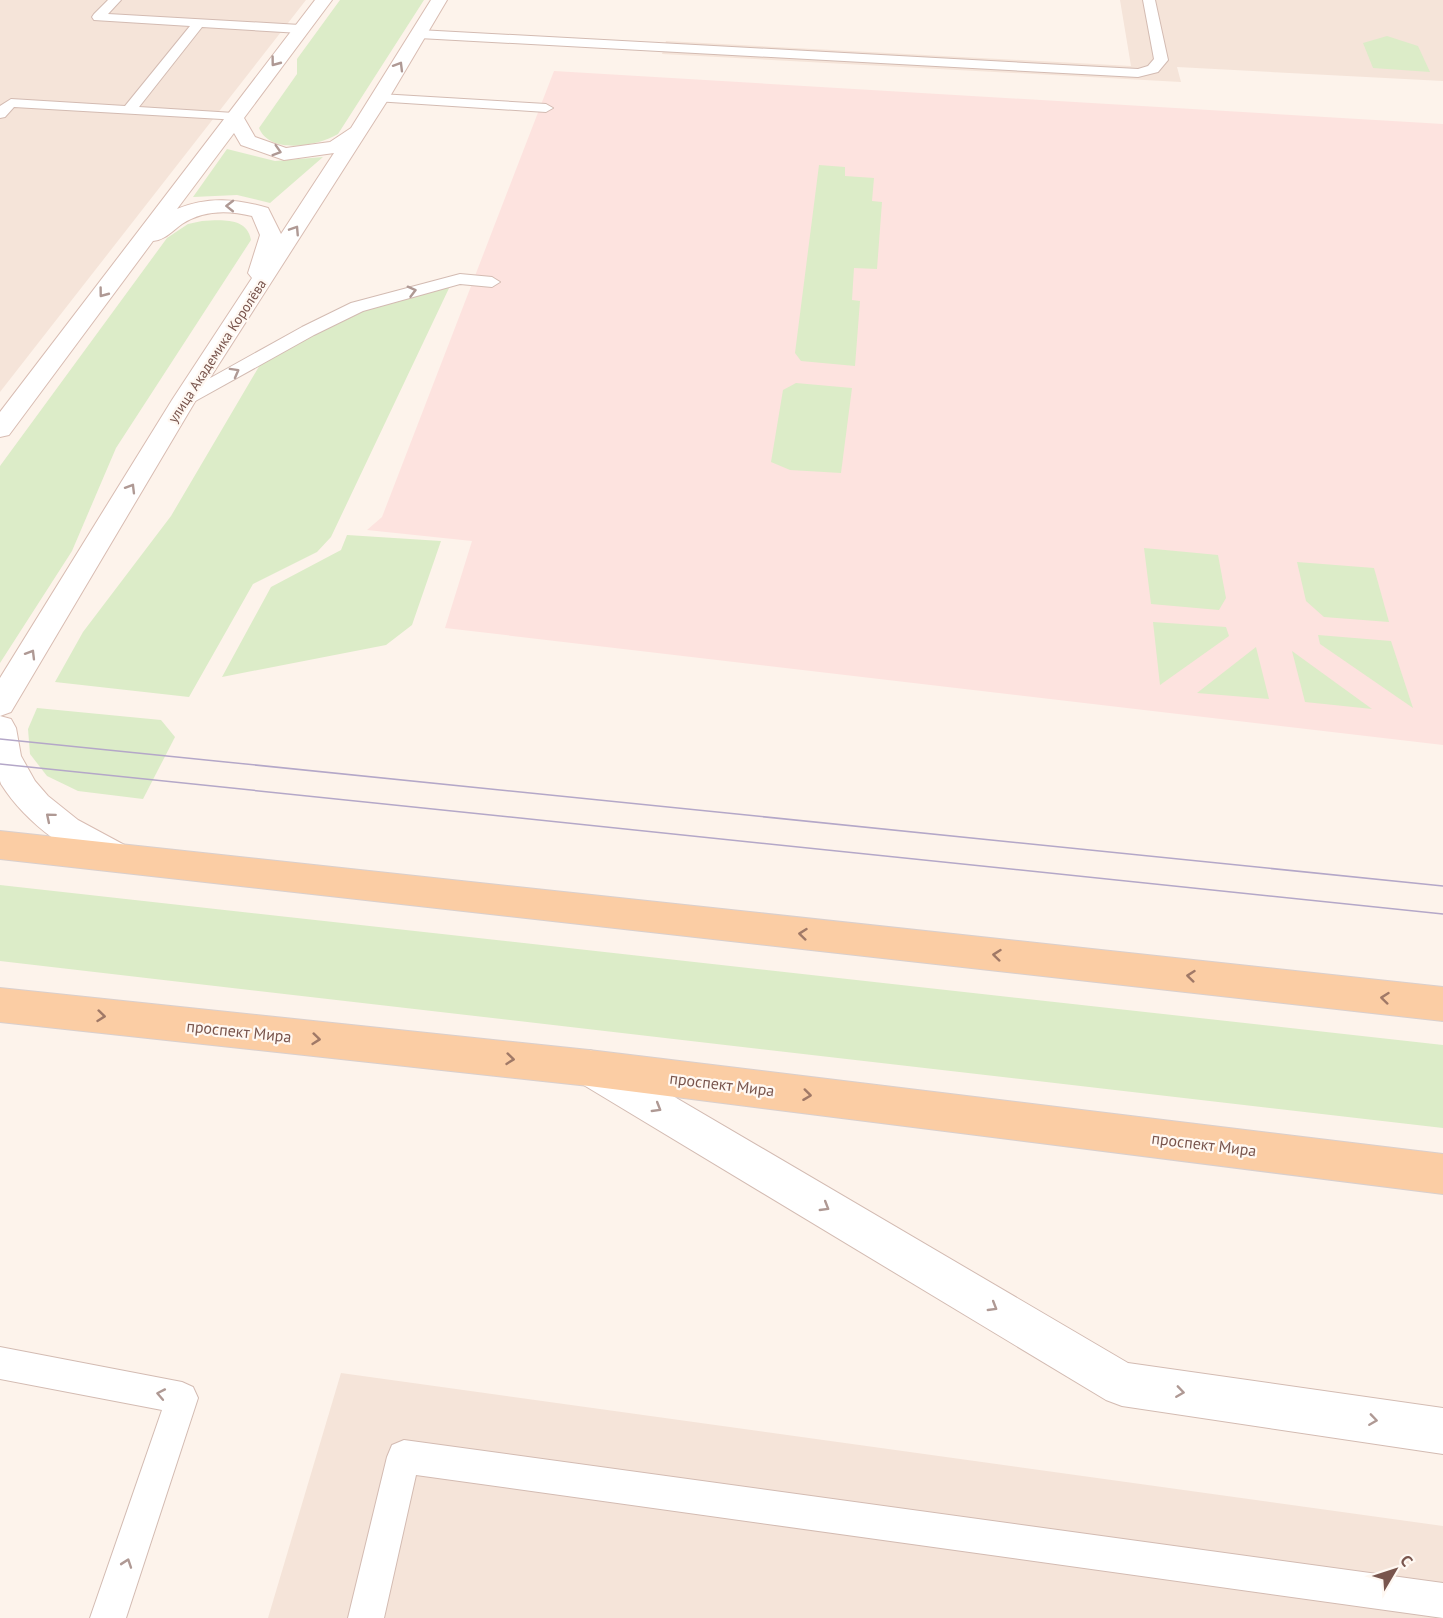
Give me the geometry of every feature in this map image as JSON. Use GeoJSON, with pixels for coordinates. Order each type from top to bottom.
{"type":"FeatureCollection","features":[{"type":"Feature","properties":{"kind":"main road"},"geometry":{"type":"LineString","coordinates":[[0,845],[1443,1004]]}},
{"type":"Feature","properties":{"kind":"main road","name":"проспект Мира"},"geometry":{"type":"LineString","coordinates":[[0,1005],[589,1068],[1443,1174]]}},
{"type":"Feature","properties":{"kind":"street"},"geometry":{"type":"LineString","coordinates":[[0,429],[324,0]]}},
{"type":"Feature","properties":{"kind":"street","name":"улица Академика Королёва"},"geometry":{"type":"LineString","coordinates":[[0,704],[184,400],[380,98],[439,0]]}},
{"type":"Feature","properties":{"kind":"street"},"geometry":{"type":"LineString","coordinates":[[234,117],[248,141],[284,154],[336,147],[357,132]]}},
{"type":"Feature","properties":{"kind":"street"},"geometry":{"type":"LineString","coordinates":[[138,246],[186,213],[214,206],[238,205],[261,212],[271,235],[252,297]]}},
{"type":"Feature","properties":{"kind":"street"},"geometry":{"type":"LineString","coordinates":[[0,729],[5,757],[25,795],[70,833],[118,858]]}},
{"type":"Feature","properties":{"kind":"street"},"geometry":{"type":"LineString","coordinates":[[0,1022],[43,1010]]}},
{"type":"Feature","properties":{"kind":"street"},"geometry":{"type":"LineString","coordinates":[[589,1068],[1122,1384],[1443,1431]]}},
{"type":"Feature","properties":{"kind":"lane"},"geometry":{"type":"LineString","coordinates":[[115,0],[98,17],[300,29]]}},
{"type":"Feature","properties":{"kind":"lane"},"geometry":{"type":"LineString","coordinates":[[419,34],[1138,73],[1153,69],[1161,60],[1149,0]]}},
{"type":"Feature","properties":{"kind":"lane"},"geometry":{"type":"LineString","coordinates":[[129,110],[199,23]]}},
{"type":"Feature","properties":{"kind":"lane"},"geometry":{"type":"LineString","coordinates":[[380,98],[546,108]]}},
{"type":"Feature","properties":{"kind":"lane"},"geometry":{"type":"LineString","coordinates":[[0,114],[12,103],[234,117]]}},
{"type":"Feature","properties":{"kind":"lane"},"geometry":{"type":"LineString","coordinates":[[184,400],[308,331],[357,307],[460,279],[492,282]]}},
{"type":"Feature","properties":{"kind":"lane"},"geometry":{"type":"LineString","coordinates":[[0,1363],[182,1398],[108,1618]]}},
{"type":"Feature","properties":{"kind":"lane"},"geometry":{"type":"LineString","coordinates":[[366,1618],[404,1457],[1443,1601]]}},
{"type":"Feature","properties":{"kind":"shaded area"},"geometry":{"type":"Polygon","coordinates":[[[0,0],[306,0],[0,392],[0,0]]]}},
{"type":"Feature","properties":{"kind":"shaded area"},"geometry":{"type":"Polygon","coordinates":[[[1120,0],[1443,0],[1443,81],[1177,67],[1181,82],[662,54],[666,41],[1131,66],[1120,0]]]}},
{"type":"Feature","properties":{"kind":"shaded area"},"geometry":{"type":"Polygon","coordinates":[[[554,71],[1443,124],[1443,745],[445,628],[472,541],[367,530],[382,517],[554,71]]]}},
{"type":"Feature","properties":{"kind":"shaded area"},"geometry":{"type":"Polygon","coordinates":[[[341,1373],[1443,1526],[1443,1618],[268,1618],[341,1373]]]}},
{"type":"Feature","properties":{"kind":"green space"},"geometry":{"type":"Polygon","coordinates":[[[340,0],[424,0],[338,134],[319,142],[295,146],[273,142],[265,137],[259,128],[297,74],[297,59],[340,0]]]}},
{"type":"Feature","properties":{"kind":"green space"},"geometry":{"type":"Polygon","coordinates":[[[1387,36],[1418,46],[1430,72],[1373,68],[1363,43],[1387,36]]]}},
{"type":"Feature","properties":{"kind":"green space"},"geometry":{"type":"Polygon","coordinates":[[[227,149],[275,161],[323,157],[270,203],[237,195],[193,197],[227,149]]]}},
{"type":"Feature","properties":{"kind":"green space"},"geometry":{"type":"Polygon","coordinates":[[[819,165],[845,167],[845,176],[874,178],[872,201],[882,202],[877,269],[854,268],[852,300],[860,301],[855,366],[801,361],[795,353],[819,165]]]}},
{"type":"Feature","properties":{"kind":"green space"},"geometry":{"type":"Polygon","coordinates":[[[202,221],[225,221],[239,224],[249,233],[251,240],[116,448],[72,551],[0,663],[0,466],[167,238],[188,224],[202,221]]]}},
{"type":"Feature","properties":{"kind":"green space"},"geometry":{"type":"Polygon","coordinates":[[[451,284],[331,537],[317,552],[253,584],[189,697],[55,682],[83,632],[171,516],[261,363],[358,310],[451,284]]]}},
{"type":"Feature","properties":{"kind":"green space"},"geometry":{"type":"Polygon","coordinates":[[[796,383],[852,388],[841,473],[790,470],[771,462],[783,390],[796,383]]]}},
{"type":"Feature","properties":{"kind":"green space"},"geometry":{"type":"Polygon","coordinates":[[[347,535],[441,541],[412,625],[386,645],[222,677],[271,587],[341,550],[347,535]]]}},
{"type":"Feature","properties":{"kind":"green space"},"geometry":{"type":"Polygon","coordinates":[[[1144,548],[1218,555],[1226,598],[1219,610],[1151,604],[1144,548]]]}},
{"type":"Feature","properties":{"kind":"green space"},"geometry":{"type":"Polygon","coordinates":[[[1297,562],[1374,568],[1389,622],[1324,617],[1306,601],[1297,562]]]}},
{"type":"Feature","properties":{"kind":"green space"},"geometry":{"type":"Polygon","coordinates":[[[1153,622],[1226,627],[1229,636],[1160,685],[1153,622]]]}},
{"type":"Feature","properties":{"kind":"green space"},"geometry":{"type":"Polygon","coordinates":[[[1318,635],[1391,641],[1413,708],[1320,644],[1318,635]]]}},
{"type":"Feature","properties":{"kind":"green space"},"geometry":{"type":"Polygon","coordinates":[[[1256,647],[1269,699],[1197,693],[1256,647]]]}},
{"type":"Feature","properties":{"kind":"green space"},"geometry":{"type":"Polygon","coordinates":[[[1292,651],[1372,709],[1305,702],[1292,651]]]}},
{"type":"Feature","properties":{"kind":"green space"},"geometry":{"type":"Polygon","coordinates":[[[37,708],[161,720],[175,737],[143,799],[78,791],[47,776],[30,754],[28,729],[37,708]]]}},
{"type":"Feature","properties":{"kind":"green space"},"geometry":{"type":"Polygon","coordinates":[[[0,885],[1443,1045],[1443,1128],[0,961],[0,885]]]}},
{"type":"Feature","properties":{"kind":"tram line"},"geometry":{"type":"LineString","coordinates":[[0,739],[1443,886]]}},
{"type":"Feature","properties":{"kind":"tram line"},"geometry":{"type":"LineString","coordinates":[[0,764],[1443,914]]}}]}
